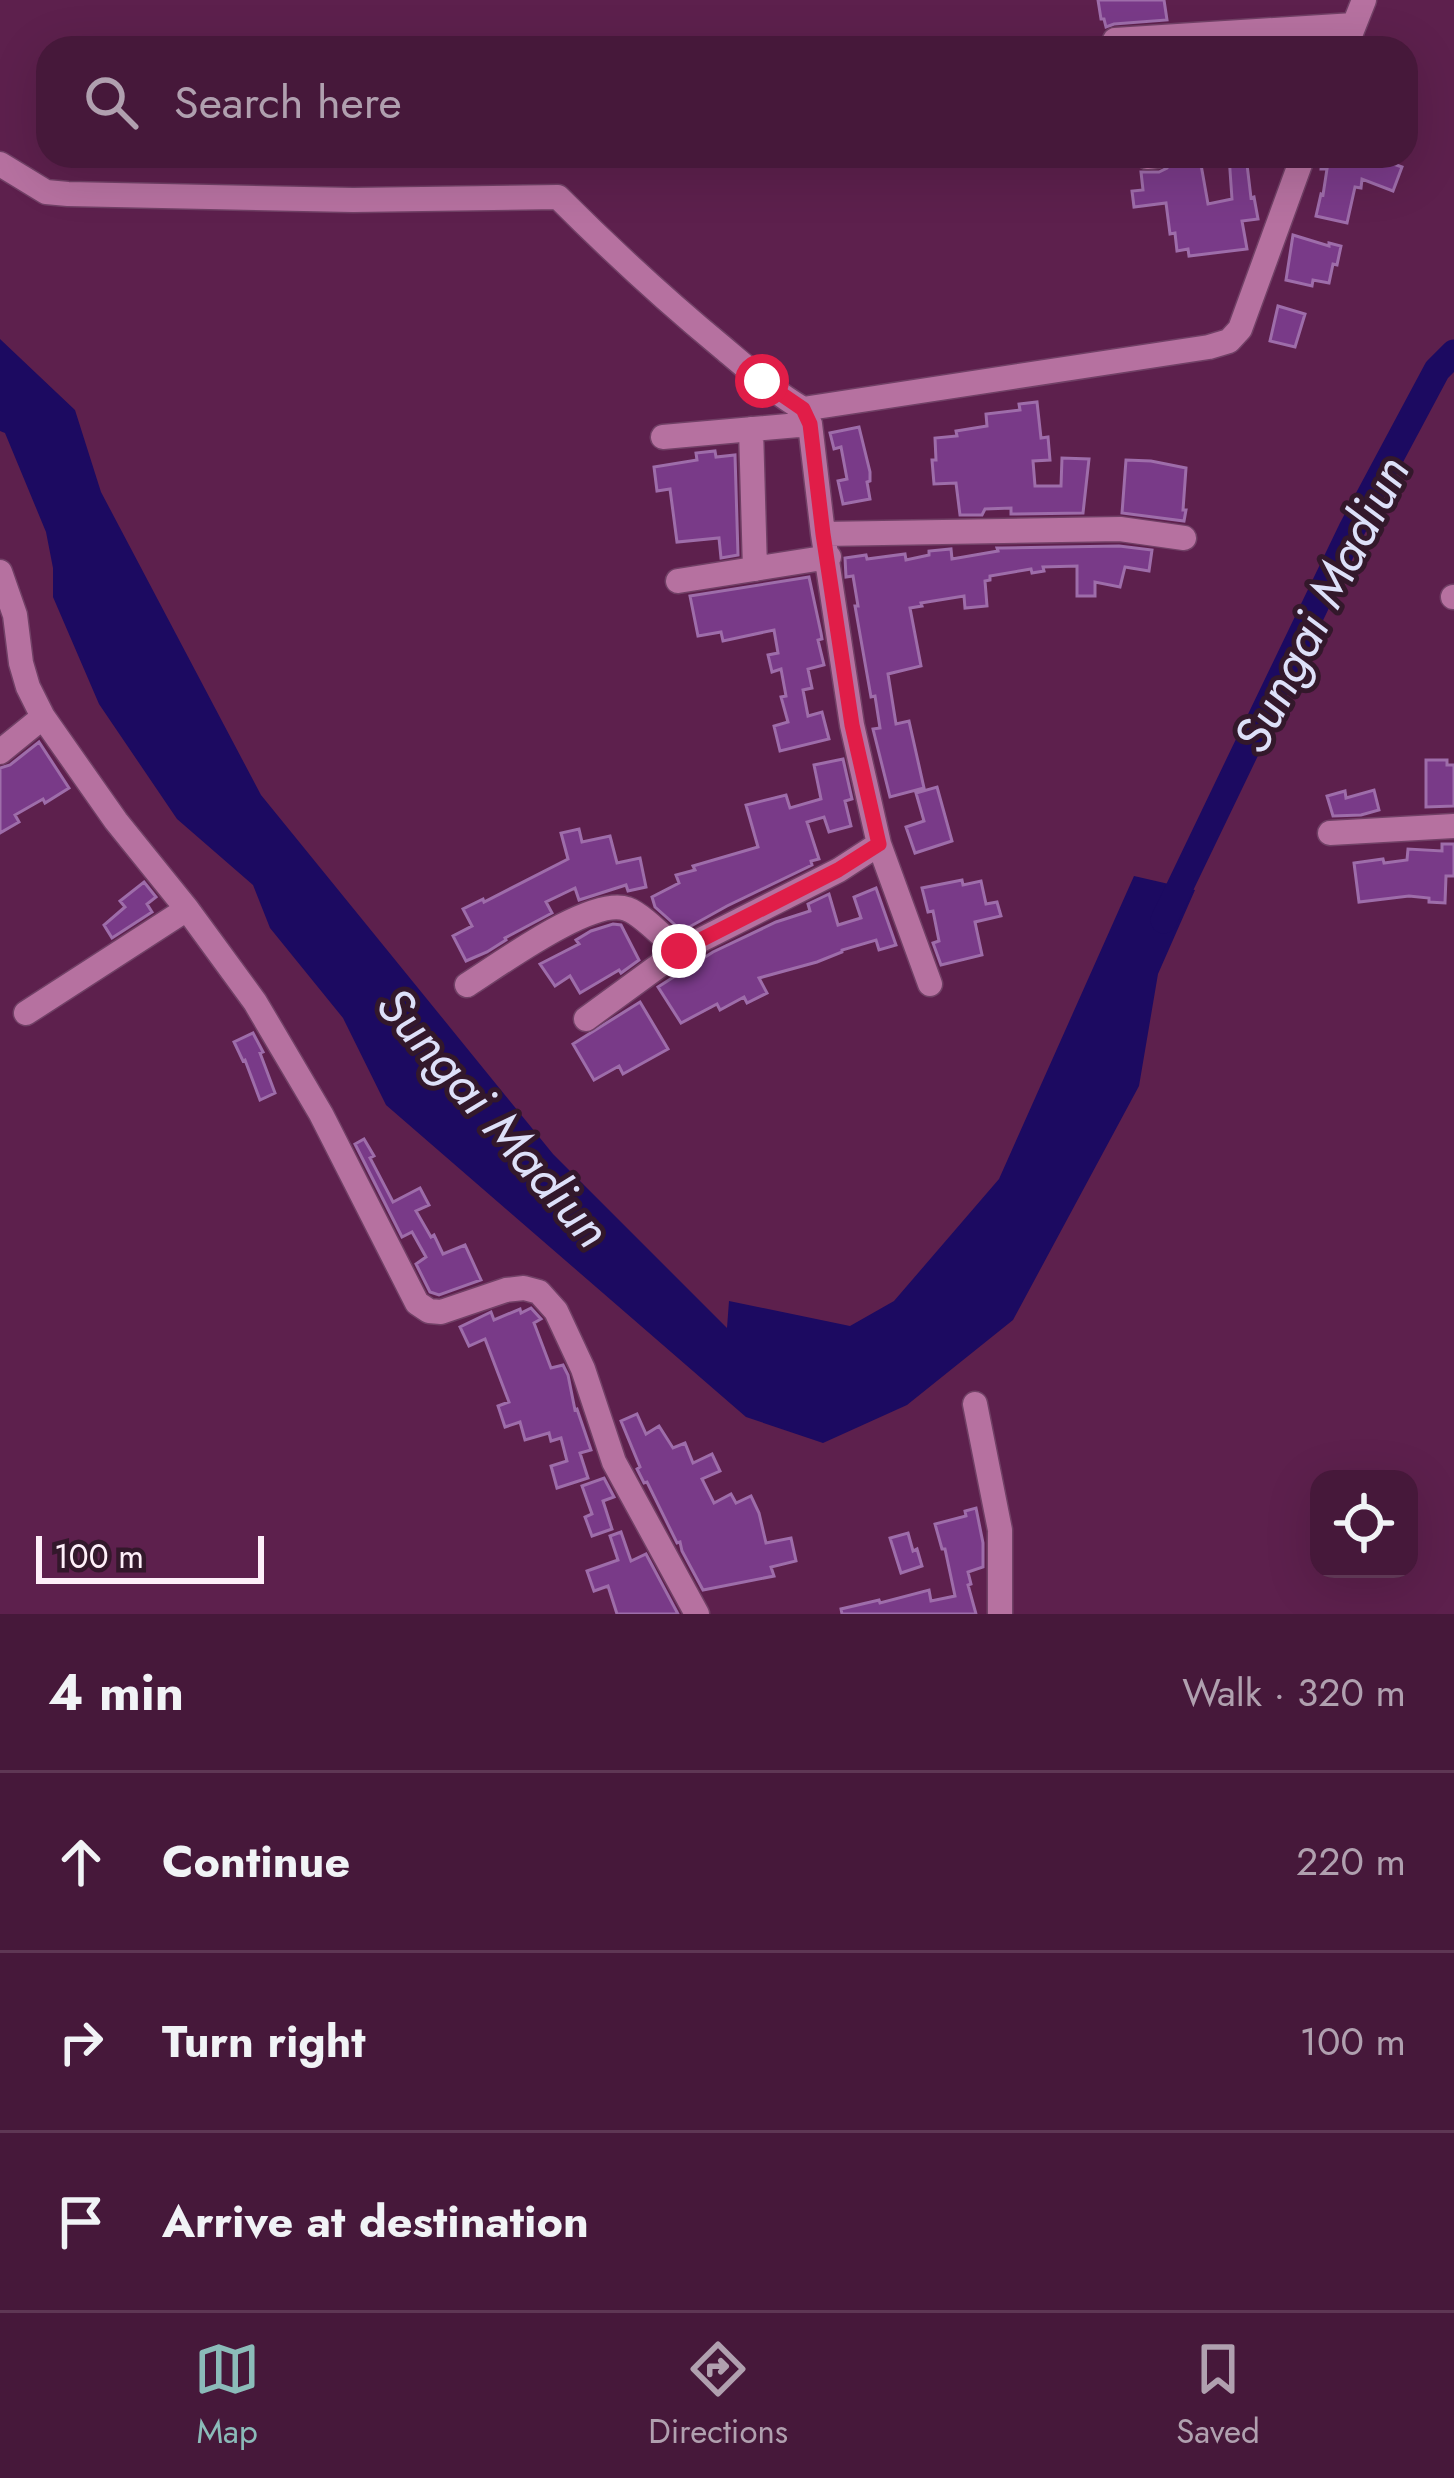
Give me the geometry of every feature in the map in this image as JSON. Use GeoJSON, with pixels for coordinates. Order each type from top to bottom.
{"type":"FeatureCollection","features":[{"type":"Feature","properties":{"kind":"street"},"geometry":{"type":"LineString","coordinates":[[1350,36],[1364,0]]}},
{"type":"Feature","properties":{"kind":"street"},"geometry":{"type":"LineString","coordinates":[[0,164],[46,192],[68,194],[353,200],[558,197],[620,259],[807,416],[852,725],[879,844],[930,984]]}},
{"type":"Feature","properties":{"kind":"street"},"geometry":{"type":"LineString","coordinates":[[663,436],[751,429],[1229,341],[1240,329],[1300,168]]}},
{"type":"Feature","properties":{"kind":"street"},"geometry":{"type":"LineString","coordinates":[[751,429],[754,569]]}},
{"type":"Feature","properties":{"kind":"street"},"geometry":{"type":"LineString","coordinates":[[678,580],[754,569],[826,546],[1120,530],[1184,538]]}},
{"type":"Feature","properties":{"kind":"street"},"geometry":{"type":"LineString","coordinates":[[0,572],[15,615],[10,667],[116,821],[255,1001],[321,1114],[417,1304],[441,1312],[506,1290],[539,1292],[556,1311],[583,1370],[614,1462],[697,1614]]}},
{"type":"Feature","properties":{"kind":"street"},"geometry":{"type":"LineString","coordinates":[[0,752],[43,717]]}},
{"type":"Feature","properties":{"kind":"street"},"geometry":{"type":"LineString","coordinates":[[1330,833],[1454,826]]}},
{"type":"Feature","properties":{"kind":"street"},"geometry":{"type":"LineString","coordinates":[[586,1019],[679,951],[879,844]]}},
{"type":"Feature","properties":{"kind":"street"},"geometry":{"type":"LineString","coordinates":[[467,985],[579,916],[604,907],[628,909],[679,951]]}},
{"type":"Feature","properties":{"kind":"street"},"geometry":{"type":"LineString","coordinates":[[26,1013],[187,909]]}},
{"type":"Feature","properties":{"kind":"street"},"geometry":{"type":"LineString","coordinates":[[975,1404],[1000,1530],[1000,1614]]}},
{"type":"Feature","properties":{"kind":"water"},"geometry":{"type":"Polygon","coordinates":[[[0,339],[75,410],[101,492],[261,795],[553,1154],[727,1328],[729,1301],[850,1326],[894,1301],[999,1179],[1134,876],[1195,890],[1158,974],[1139,1086],[1013,1320],[907,1405],[823,1443],[746,1417],[386,1105],[343,1018],[270,928],[253,885],[177,819],[99,704],[53,597],[46,532],[5,433],[0,431],[0,339]]]}},
{"type":"Feature","properties":{"kind":"building"},"geometry":{"type":"Polygon","coordinates":[[[1098,0],[1164,0],[1167,20],[1106,27],[1098,0]]]}},
{"type":"Feature","properties":{"kind":"building"},"geometry":{"type":"Polygon","coordinates":[[[1202,168],[1208,204],[1232,199],[1230,168],[1247,168],[1258,219],[1242,221],[1247,249],[1189,256],[1188,249],[1177,251],[1166,203],[1134,207],[1132,191],[1143,190],[1141,172],[1202,168]]]}},
{"type":"Feature","properties":{"kind":"building"},"geometry":{"type":"Polygon","coordinates":[[[1402,168],[1393,191],[1362,179],[1361,188],[1355,187],[1347,223],[1316,216],[1327,169],[1321,169],[1402,168]]]}},
{"type":"Feature","properties":{"kind":"building"},"geometry":{"type":"Polygon","coordinates":[[[1293,235],[1341,246],[1329,283],[1313,280],[1312,286],[1286,280],[1293,235]]]}},
{"type":"Feature","properties":{"kind":"building"},"geometry":{"type":"Polygon","coordinates":[[[1278,306],[1305,314],[1295,347],[1270,341],[1278,306]]]}},
{"type":"Feature","properties":{"kind":"building"},"geometry":{"type":"Polygon","coordinates":[[[1037,402],[1041,438],[1048,437],[1050,460],[1033,461],[1035,486],[1061,486],[1062,458],[1089,459],[1083,513],[1011,514],[1011,508],[960,515],[956,483],[934,484],[935,438],[987,426],[986,414],[1020,410],[1019,404],[1037,402]]]}},
{"type":"Feature","properties":{"kind":"building"},"geometry":{"type":"Polygon","coordinates":[[[859,427],[870,472],[870,499],[843,504],[838,481],[847,479],[841,447],[834,449],[830,433],[859,427]]]}},
{"type":"Feature","properties":{"kind":"building"},"geometry":{"type":"Polygon","coordinates":[[[715,451],[716,457],[735,455],[738,555],[721,558],[719,538],[677,542],[670,489],[657,491],[654,467],[697,460],[696,453],[715,451]]]}},
{"type":"Feature","properties":{"kind":"building"},"geometry":{"type":"Polygon","coordinates":[[[1126,460],[1186,468],[1184,521],[1122,513],[1126,460]]]}},
{"type":"Feature","properties":{"kind":"building"},"geometry":{"type":"Polygon","coordinates":[[[997,548],[1152,550],[1149,571],[1125,567],[1120,587],[1095,582],[1095,596],[1077,596],[1077,566],[1043,567],[1044,571],[990,576],[985,581],[987,606],[965,608],[964,596],[910,608],[921,666],[888,674],[896,724],[909,721],[924,788],[890,797],[873,729],[880,728],[853,576],[846,577],[845,558],[905,554],[906,560],[951,549],[952,559],[997,548]]]}},
{"type":"Feature","properties":{"kind":"building"},"geometry":{"type":"Polygon","coordinates":[[[809,577],[824,665],[808,669],[812,688],[803,690],[808,716],[822,712],[829,739],[780,751],[774,726],[788,722],[781,697],[786,696],[781,669],[772,672],[768,655],[778,653],[774,630],[723,641],[721,632],[698,636],[690,596],[809,577]]]}},
{"type":"Feature","properties":{"kind":"building"},"geometry":{"type":"Polygon","coordinates":[[[39,742],[69,788],[15,815],[19,822],[0,833],[0,768],[39,742]]]}},
{"type":"Feature","properties":{"kind":"building"},"geometry":{"type":"Polygon","coordinates":[[[843,759],[852,799],[845,801],[851,826],[829,832],[824,817],[807,822],[819,859],[811,861],[812,865],[682,931],[655,907],[652,897],[679,883],[676,875],[758,847],[746,805],[786,795],[790,808],[821,799],[814,765],[843,759]]]}},
{"type":"Feature","properties":{"kind":"building"},"geometry":{"type":"Polygon","coordinates":[[[1426,760],[1447,760],[1447,765],[1454,765],[1454,806],[1426,807],[1426,760]]]}},
{"type":"Feature","properties":{"kind":"building"},"geometry":{"type":"Polygon","coordinates":[[[937,787],[952,841],[915,853],[906,827],[924,821],[916,793],[937,787]]]}},
{"type":"Feature","properties":{"kind":"building"},"geometry":{"type":"Polygon","coordinates":[[[1374,790],[1379,810],[1333,816],[1327,796],[1345,791],[1346,798],[1374,790]]]}},
{"type":"Feature","properties":{"kind":"building"},"geometry":{"type":"Polygon","coordinates":[[[579,829],[582,842],[610,836],[617,863],[640,858],[646,887],[628,891],[626,885],[579,900],[575,888],[546,902],[552,913],[466,961],[453,936],[472,926],[463,909],[568,859],[561,833],[579,829]]]}},
{"type":"Feature","properties":{"kind":"building"},"geometry":{"type":"Polygon","coordinates":[[[1442,844],[1454,844],[1454,876],[1446,876],[1445,903],[1409,896],[1359,902],[1354,863],[1407,860],[1408,849],[1442,851],[1442,844]]]}},
{"type":"Feature","properties":{"kind":"building"},"geometry":{"type":"Polygon","coordinates":[[[962,880],[963,885],[981,881],[986,904],[997,902],[1001,916],[975,922],[982,955],[941,965],[933,943],[939,941],[933,911],[928,912],[922,888],[962,880]]]}},
{"type":"Feature","properties":{"kind":"building"},"geometry":{"type":"Polygon","coordinates":[[[144,882],[156,897],[147,904],[152,912],[112,938],[104,925],[125,907],[120,901],[144,882]]]}},
{"type":"Feature","properties":{"kind":"building"},"geometry":{"type":"Polygon","coordinates":[[[876,888],[896,945],[879,950],[876,940],[759,978],[767,993],[747,1003],[744,997],[720,1010],[717,1004],[681,1023],[658,987],[713,952],[810,911],[808,904],[829,894],[838,925],[861,918],[854,897],[876,888]]]}},
{"type":"Feature","properties":{"kind":"building"},"geometry":{"type":"Polygon","coordinates":[[[621,925],[639,960],[580,993],[570,976],[555,986],[540,964],[579,944],[576,940],[591,931],[621,925]]]}},
{"type":"Feature","properties":{"kind":"building"},"geometry":{"type":"Polygon","coordinates":[[[640,1002],[668,1049],[623,1074],[619,1066],[594,1080],[573,1044],[640,1002]]]}},
{"type":"Feature","properties":{"kind":"building"},"geometry":{"type":"Polygon","coordinates":[[[253,1033],[275,1093],[260,1100],[234,1042],[253,1033]]]}},
{"type":"Feature","properties":{"kind":"building"},"geometry":{"type":"Polygon","coordinates":[[[364,1139],[393,1202],[420,1188],[429,1205],[416,1211],[431,1237],[434,1235],[443,1254],[465,1245],[481,1280],[439,1295],[430,1292],[416,1264],[426,1257],[412,1232],[402,1237],[355,1144],[364,1139]]]}},
{"type":"Feature","properties":{"kind":"building"},"geometry":{"type":"Polygon","coordinates":[[[531,1308],[541,1319],[534,1323],[551,1368],[563,1365],[568,1375],[591,1450],[580,1453],[588,1478],[557,1488],[551,1466],[567,1461],[561,1438],[551,1441],[549,1433],[525,1440],[520,1422],[505,1427],[498,1406],[509,1402],[485,1339],[469,1346],[460,1327],[491,1312],[494,1320],[531,1308]]]}},
{"type":"Feature","properties":{"kind":"building"},"geometry":{"type":"Polygon","coordinates":[[[637,1414],[646,1434],[659,1426],[673,1448],[685,1443],[693,1463],[712,1454],[720,1471],[702,1479],[714,1503],[731,1494],[736,1503],[751,1496],[766,1543],[791,1538],[796,1561],[771,1567],[774,1576],[703,1590],[637,1469],[621,1421],[637,1414]]]}},
{"type":"Feature","properties":{"kind":"building"},"geometry":{"type":"Polygon","coordinates":[[[604,1478],[614,1497],[603,1501],[612,1529],[592,1536],[585,1517],[592,1514],[582,1486],[604,1478]]]}},
{"type":"Feature","properties":{"kind":"building"},"geometry":{"type":"Polygon","coordinates":[[[976,1508],[983,1567],[968,1572],[968,1585],[976,1614],[842,1614],[841,1609],[929,1590],[931,1601],[955,1596],[935,1524],[966,1516],[965,1511],[976,1508]]]}},
{"type":"Feature","properties":{"kind":"building"},"geometry":{"type":"Polygon","coordinates":[[[621,1532],[631,1561],[646,1554],[678,1614],[617,1614],[608,1586],[594,1591],[587,1571],[618,1560],[610,1536],[621,1532]]]}},
{"type":"Feature","properties":{"kind":"building"},"geometry":{"type":"Polygon","coordinates":[[[908,1533],[922,1566],[901,1573],[890,1538],[908,1533]]]}},
{"type":"Feature","properties":{"kind":"waterway","name":"Sungai Madiun"},"geometry":{"type":"LineString","coordinates":[[1164,920],[1352,529],[1437,370],[1454,353]]}},
{"type":"Feature","properties":{"kind":"route"},"geometry":{"type":"LineString","coordinates":[[679,951],[879,844],[852,725],[808,415],[762,381]]}}]}
